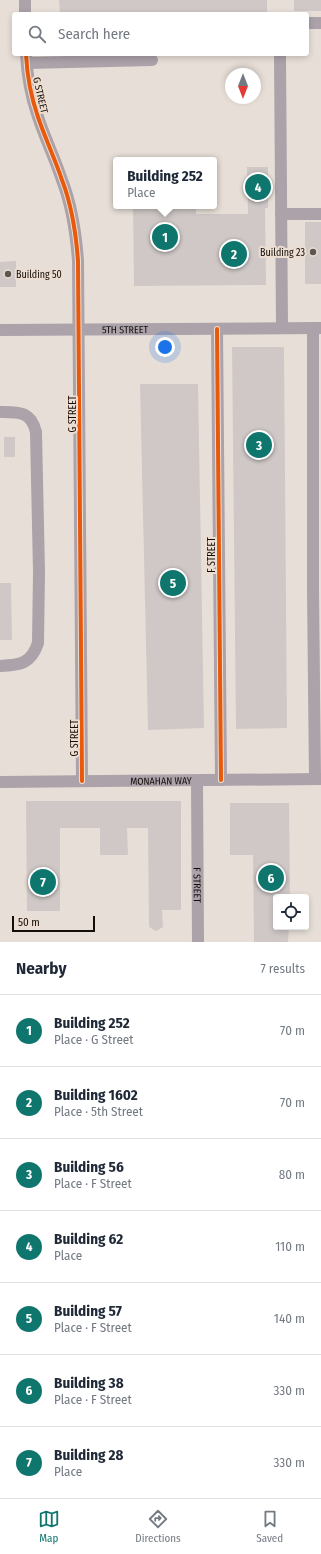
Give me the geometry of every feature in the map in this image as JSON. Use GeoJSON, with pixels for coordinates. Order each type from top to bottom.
{"type":"FeatureCollection","features":[{"type":"Feature","properties":{"kind":"street"},"geometry":{"type":"LineString","coordinates":[[25,0],[26,12]]}},
{"type":"Feature","properties":{"kind":"street"},"geometry":{"type":"LineString","coordinates":[[309,23],[321,23]]}},
{"type":"Feature","properties":{"kind":"street"},"geometry":{"type":"LineString","coordinates":[[280,56],[282,328]]}},
{"type":"Feature","properties":{"kind":"street"},"geometry":{"type":"LineString","coordinates":[[26,58],[152,60]]}},
{"type":"Feature","properties":{"kind":"street","name":"G STREET"},"geometry":{"type":"LineString","coordinates":[[26,58],[31,91],[38,117],[62,179],[74,222],[78,261],[82,781]]}},
{"type":"Feature","properties":{"kind":"street"},"geometry":{"type":"LineString","coordinates":[[281,214],[321,214]]}},
{"type":"Feature","properties":{"kind":"street"},"geometry":{"type":"LineString","coordinates":[[317,328],[318,779]]}},
{"type":"Feature","properties":{"kind":"street","name":"5TH STREET"},"geometry":{"type":"LineString","coordinates":[[0,330],[317,328]]}},
{"type":"Feature","properties":{"kind":"street","name":"F STREET"},"geometry":{"type":"LineString","coordinates":[[217,329],[221,780]]}},
{"type":"Feature","properties":{"kind":"street"},"geometry":{"type":"LineString","coordinates":[[0,412],[15,412],[25,415],[34,422],[36,432],[39,572],[38,643],[35,653],[28,660],[18,665],[0,666]]}},
{"type":"Feature","properties":{"kind":"street","name":"MONAHAN WAY"},"geometry":{"type":"LineString","coordinates":[[0,782],[318,779]]}},
{"type":"Feature","properties":{"kind":"street","name":"F STREET"},"geometry":{"type":"LineString","coordinates":[[198,781],[198,942]]}},
{"type":"Feature","properties":{"kind":"building"},"geometry":{"type":"Polygon","coordinates":[[[59,0],[267,0],[267,12],[60,12],[59,0]]]}},
{"type":"Feature","properties":{"kind":"building"},"geometry":{"type":"Polygon","coordinates":[[[294,0],[321,0],[321,11],[294,11],[294,0]]]}},
{"type":"Feature","properties":{"kind":"building"},"geometry":{"type":"Polygon","coordinates":[[[247,167],[268,167],[268,208],[265,208],[266,285],[134,286],[133,209],[196,209],[196,214],[248,214],[247,167]]]}},
{"type":"Feature","properties":{"kind":"building","name":"Building 23"},"geometry":{"type":"Polygon","coordinates":[[[305,222],[321,222],[321,284],[305,284],[305,222]]]}},
{"type":"Feature","properties":{"kind":"building","name":"Building 50"},"geometry":{"type":"Polygon","coordinates":[[[16,261],[16,287],[0,287],[0,262],[16,261]]]}},
{"type":"Feature","properties":{"kind":"building"},"geometry":{"type":"Polygon","coordinates":[[[232,347],[284,347],[287,728],[236,729],[232,347]]]}},
{"type":"Feature","properties":{"kind":"building"},"geometry":{"type":"Polygon","coordinates":[[[140,384],[198,384],[204,728],[148,730],[140,384]]]}},
{"type":"Feature","properties":{"kind":"building"},"geometry":{"type":"Polygon","coordinates":[[[4,437],[15,437],[15,457],[4,457],[4,437]]]}},
{"type":"Feature","properties":{"kind":"building"},"geometry":{"type":"Polygon","coordinates":[[[0,583],[11,583],[12,640],[0,640],[0,583]]]}},
{"type":"Feature","properties":{"kind":"building"},"geometry":{"type":"Polygon","coordinates":[[[26,801],[181,801],[181,910],[162,910],[163,927],[156,931],[149,927],[148,828],[127,828],[128,855],[100,855],[100,828],[60,828],[60,911],[27,911],[26,801]]]}},
{"type":"Feature","properties":{"kind":"building"},"geometry":{"type":"Polygon","coordinates":[[[230,803],[289,803],[290,894],[273,894],[273,930],[289,930],[288,942],[254,942],[253,855],[230,855],[230,803]]]}},
{"type":"Feature","properties":{"kind":"cycle path"},"geometry":{"type":"LineString","coordinates":[[26,56],[27,70],[36,109],[71,210],[75,230],[78,261],[82,781]]}},
{"type":"Feature","properties":{"kind":"cycle path"},"geometry":{"type":"LineString","coordinates":[[217,329],[221,780]]}},
{"type":"Feature","properties":{"kind":"place","name":"Building 62"},"geometry":{"type":"Point","coordinates":[258,187]}},
{"type":"Feature","properties":{"kind":"place","name":"Building 252"},"geometry":{"type":"Point","coordinates":[165,237]}},
{"type":"Feature","properties":{"kind":"place","name":"Building 23"},"geometry":{"type":"Point","coordinates":[313,252]}},
{"type":"Feature","properties":{"kind":"place","name":"Building 1602"},"geometry":{"type":"Point","coordinates":[234,254]}},
{"type":"Feature","properties":{"kind":"place","name":"Building 50"},"geometry":{"type":"Point","coordinates":[8,274]}},
{"type":"Feature","properties":{"kind":"place","name":"Building 56"},"geometry":{"type":"Point","coordinates":[259,445]}},
{"type":"Feature","properties":{"kind":"place","name":"Building 57"},"geometry":{"type":"Point","coordinates":[173,583]}},
{"type":"Feature","properties":{"kind":"place","name":"Building 38"},"geometry":{"type":"Point","coordinates":[271,878]}},
{"type":"Feature","properties":{"kind":"place","name":"Building 28"},"geometry":{"type":"Point","coordinates":[43,882]}}]}
